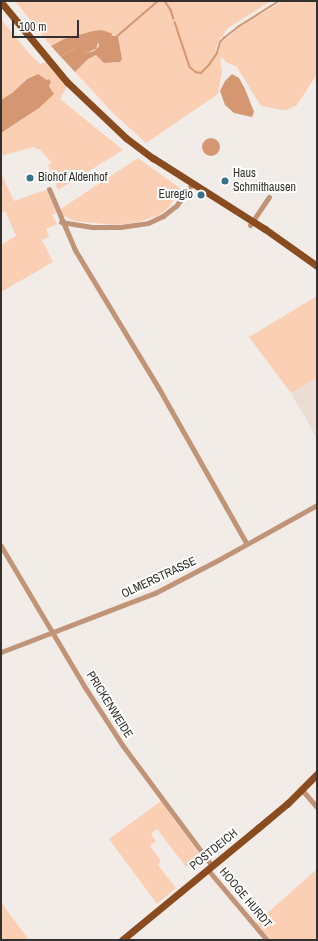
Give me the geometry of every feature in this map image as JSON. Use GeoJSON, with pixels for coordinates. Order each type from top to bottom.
{"type":"FeatureCollection","features":[{"type":"Feature","properties":{"kind":"main road"},"geometry":{"type":"LineString","coordinates":[[1,2],[54,67],[83,98],[126,138],[169,169],[317,266]]}},
{"type":"Feature","properties":{"kind":"main road","name":"POSTDEICH"},"geometry":{"type":"LineString","coordinates":[[122,940],[302,790],[317,774]]}},
{"type":"Feature","properties":{"kind":"street"},"geometry":{"type":"LineString","coordinates":[[61,222],[94,227],[120,227],[148,222],[163,216],[176,206],[192,184]]}},
{"type":"Feature","properties":{"kind":"street"},"geometry":{"type":"LineString","coordinates":[[49,189],[61,222],[78,256],[162,393],[247,544]]}},
{"type":"Feature","properties":{"kind":"street"},"geometry":{"type":"LineString","coordinates":[[251,223],[269,197]]}},
{"type":"Feature","properties":{"kind":"street","name":"OLMERSTRASSE"},"geometry":{"type":"LineString","coordinates":[[1,652],[155,592],[190,576],[317,505]]}},
{"type":"Feature","properties":{"kind":"street","name":"PRICKENWEIDE"},"geometry":{"type":"LineString","coordinates":[[1,546],[52,633],[123,746],[210,868]]}},
{"type":"Feature","properties":{"kind":"street"},"geometry":{"type":"LineString","coordinates":[[302,790],[317,807]]}},
{"type":"Feature","properties":{"kind":"street","name":"HOOGE HURDT"},"geometry":{"type":"LineString","coordinates":[[210,868],[267,940]]}},
{"type":"Feature","properties":{"kind":"shaded area"},"geometry":{"type":"Polygon","coordinates":[[[15,1],[271,1],[228,28],[218,42],[215,50],[218,52],[221,43],[240,27],[283,1],[317,1],[317,74],[297,105],[287,110],[282,110],[261,106],[237,67],[226,62],[222,57],[220,59],[222,71],[218,94],[146,143],[113,113],[75,72],[88,59],[96,55],[104,63],[116,63],[120,48],[116,36],[112,34],[64,39],[51,46],[15,1]]]}},
{"type":"Feature","properties":{"kind":"shaded area"},"geometry":{"type":"Polygon","coordinates":[[[1,19],[27,51],[40,64],[46,62],[67,86],[60,99],[123,150],[58,190],[48,165],[52,163],[40,150],[33,147],[1,156],[1,133],[27,116],[53,92],[47,80],[38,74],[26,79],[12,93],[1,100],[1,19]]]}},
{"type":"Feature","properties":{"kind":"shaded area"},"geometry":{"type":"Polygon","coordinates":[[[102,30],[113,34],[99,41],[96,49],[86,53],[76,48],[61,57],[51,46],[64,39],[102,30]]]}},
{"type":"Feature","properties":{"kind":"shaded area"},"geometry":{"type":"Polygon","coordinates":[[[104,33],[118,37],[122,59],[120,62],[104,63],[96,55],[88,59],[75,72],[61,57],[76,48],[80,48],[86,53],[94,51],[99,46],[98,37],[104,33]]]}},
{"type":"Feature","properties":{"kind":"shaded area"},"geometry":{"type":"Polygon","coordinates":[[[38,74],[47,80],[49,79],[51,82],[49,86],[54,94],[39,108],[1,133],[1,100],[12,93],[27,79],[38,74]]]}},
{"type":"Feature","properties":{"kind":"shaded area"},"geometry":{"type":"Polygon","coordinates":[[[232,74],[239,78],[245,89],[254,112],[252,117],[234,113],[225,105],[220,91],[225,81],[232,74]]]}},
{"type":"Feature","properties":{"kind":"shaded area"},"geometry":{"type":"Polygon","coordinates":[[[211,138],[217,141],[220,147],[217,153],[211,156],[205,153],[202,147],[205,141],[211,138]]]}},
{"type":"Feature","properties":{"kind":"shaded area"},"geometry":{"type":"Polygon","coordinates":[[[138,158],[181,189],[169,207],[159,215],[139,222],[115,225],[75,221],[62,215],[59,210],[138,158]]]}},
{"type":"Feature","properties":{"kind":"shaded area"},"geometry":{"type":"Polygon","coordinates":[[[1,173],[14,201],[46,190],[56,213],[52,215],[57,224],[46,229],[49,237],[42,240],[53,262],[1,292],[1,245],[16,236],[5,211],[1,213],[1,173]]]}},
{"type":"Feature","properties":{"kind":"shaded area"},"geometry":{"type":"Polygon","coordinates":[[[317,296],[317,378],[291,393],[249,337],[317,296]]]}},
{"type":"Feature","properties":{"kind":"shaded area"},"geometry":{"type":"Polygon","coordinates":[[[317,378],[317,438],[291,393],[317,378]]]}},
{"type":"Feature","properties":{"kind":"shaded area"},"geometry":{"type":"Polygon","coordinates":[[[161,801],[200,855],[186,867],[157,829],[151,834],[156,841],[150,846],[161,861],[158,865],[176,888],[157,904],[109,839],[161,801]]]}},
{"type":"Feature","properties":{"kind":"shaded area"},"geometry":{"type":"Polygon","coordinates":[[[317,869],[317,940],[271,940],[256,923],[317,869]]]}},
{"type":"Feature","properties":{"kind":"shaded area"},"geometry":{"type":"Polygon","coordinates":[[[1,902],[8,912],[29,940],[1,940],[1,902]]]}},
{"type":"Feature","properties":{"kind":"waterway"},"geometry":{"type":"LineString","coordinates":[[115,38],[158,1]]}},
{"type":"Feature","properties":{"kind":"waterway"},"geometry":{"type":"LineString","coordinates":[[165,1],[171,10],[174,19]]}},
{"type":"Feature","properties":{"kind":"waterway"},"geometry":{"type":"LineString","coordinates":[[175,22],[190,67],[196,72],[201,73],[209,65],[217,53],[220,42],[224,38],[238,27],[279,1]]}},
{"type":"Feature","properties":{"kind":"place","name":"Biohof Aldenhof"},"geometry":{"type":"Point","coordinates":[30,178]}},
{"type":"Feature","properties":{"kind":"place","name":"Haus Schmithausen"},"geometry":{"type":"Point","coordinates":[225,181]}},
{"type":"Feature","properties":{"kind":"place","name":"Euregio"},"geometry":{"type":"Point","coordinates":[201,195]}}]}
